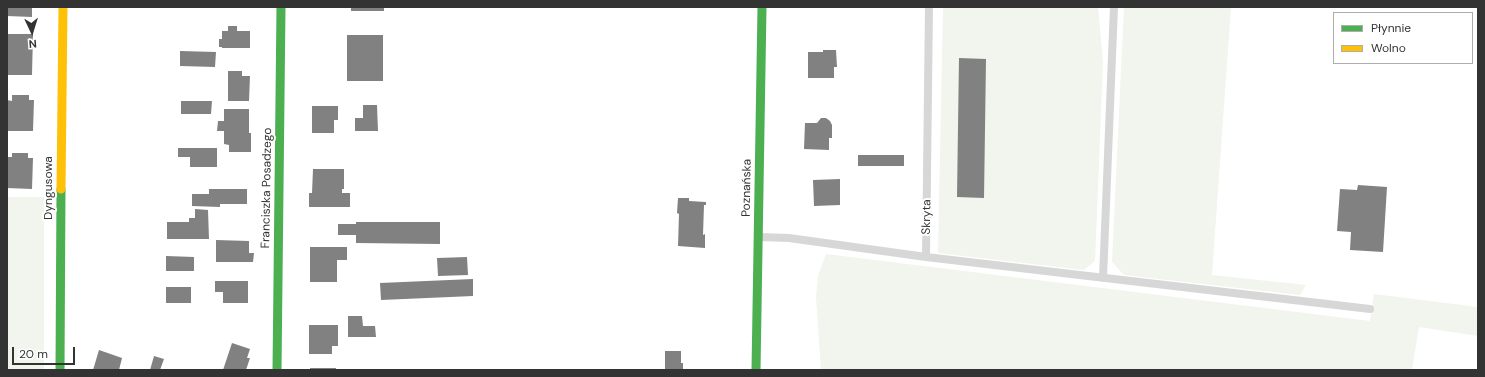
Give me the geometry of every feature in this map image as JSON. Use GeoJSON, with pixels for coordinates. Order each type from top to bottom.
{"type":"FeatureCollection","features":[{"type":"Feature","properties":{"kind":"street","name":"Dyngusowa"},"geometry":{"type":"LineString","coordinates":[[60,370],[63,7]]}},
{"type":"Feature","properties":{"kind":"street","name":"Franciszka Posadzego"},"geometry":{"type":"LineString","coordinates":[[277,370],[281,7]]}},
{"type":"Feature","properties":{"kind":"street","name":"Poznańska"},"geometry":{"type":"LineString","coordinates":[[756,370],[762,7]]}},
{"type":"Feature","properties":{"kind":"lane","name":"Skryta"},"geometry":{"type":"LineString","coordinates":[[926,257],[929,7]]}},
{"type":"Feature","properties":{"kind":"lane"},"geometry":{"type":"LineString","coordinates":[[1103,278],[1114,7]]}},
{"type":"Feature","properties":{"kind":"lane"},"geometry":{"type":"LineString","coordinates":[[758,237],[789,238],[926,257],[1370,309]]}},
{"type":"Feature","properties":{"kind":"shaded area"},"geometry":{"type":"Polygon","coordinates":[[[943,7],[1098,7],[1103,62],[1095,261],[1084,270],[938,253],[943,7]]]}},
{"type":"Feature","properties":{"kind":"shaded area"},"geometry":{"type":"Polygon","coordinates":[[[1124,7],[1231,7],[1212,275],[1306,285],[1300,295],[1124,275],[1112,262],[1124,7]]]}},
{"type":"Feature","properties":{"kind":"shaded area"},"geometry":{"type":"Polygon","coordinates":[[[7,197],[44,197],[44,370],[7,370],[7,197]]]}},
{"type":"Feature","properties":{"kind":"shaded area"},"geometry":{"type":"Polygon","coordinates":[[[826,254],[1370,321],[1374,294],[1478,307],[1478,336],[1419,327],[1412,370],[821,370],[816,297],[818,276],[826,254]]]}},
{"type":"Feature","properties":{"kind":"building"},"geometry":{"type":"Polygon","coordinates":[[[7,7],[32,7],[32,17],[7,16],[7,7]]]}},
{"type":"Feature","properties":{"kind":"building"},"geometry":{"type":"Polygon","coordinates":[[[351,7],[384,7],[384,11],[351,11],[351,7]]]}},
{"type":"Feature","properties":{"kind":"building"},"geometry":{"type":"Polygon","coordinates":[[[228,26],[237,26],[237,31],[250,31],[250,48],[219,47],[219,39],[222,39],[222,31],[228,31],[228,26]]]}},
{"type":"Feature","properties":{"kind":"building"},"geometry":{"type":"Polygon","coordinates":[[[7,34],[33,34],[32,75],[7,75],[7,34]]]}},
{"type":"Feature","properties":{"kind":"building"},"geometry":{"type":"Polygon","coordinates":[[[347,35],[383,35],[383,81],[347,81],[347,35]]]}},
{"type":"Feature","properties":{"kind":"building"},"geometry":{"type":"Polygon","coordinates":[[[823,50],[836,50],[837,67],[834,67],[834,78],[808,78],[808,52],[823,52],[823,50]]]}},
{"type":"Feature","properties":{"kind":"building"},"geometry":{"type":"Polygon","coordinates":[[[180,51],[216,52],[215,67],[180,66],[180,51]]]}},
{"type":"Feature","properties":{"kind":"building"},"geometry":{"type":"Polygon","coordinates":[[[959,58],[986,59],[984,198],[957,197],[959,58]]]}},
{"type":"Feature","properties":{"kind":"building"},"geometry":{"type":"Polygon","coordinates":[[[228,71],[242,71],[242,76],[250,76],[249,101],[228,101],[228,71]]]}},
{"type":"Feature","properties":{"kind":"building"},"geometry":{"type":"Polygon","coordinates":[[[12,95],[29,95],[29,100],[34,100],[33,131],[7,131],[7,100],[12,101],[12,95]]]}},
{"type":"Feature","properties":{"kind":"building"},"geometry":{"type":"Polygon","coordinates":[[[181,101],[212,101],[211,114],[181,114],[181,101]]]}},
{"type":"Feature","properties":{"kind":"building"},"geometry":{"type":"Polygon","coordinates":[[[363,105],[377,105],[378,131],[355,131],[355,118],[363,118],[363,105]]]}},
{"type":"Feature","properties":{"kind":"building"},"geometry":{"type":"Polygon","coordinates":[[[312,106],[338,106],[338,120],[334,120],[334,133],[312,133],[312,106]]]}},
{"type":"Feature","properties":{"kind":"building"},"geometry":{"type":"Polygon","coordinates":[[[224,109],[249,109],[251,152],[229,152],[229,145],[224,144],[224,131],[217,131],[218,121],[224,121],[224,109]]]}},
{"type":"Feature","properties":{"kind":"building"},"geometry":{"type":"Polygon","coordinates":[[[821,118],[826,118],[832,125],[832,138],[829,138],[829,150],[804,149],[805,123],[817,123],[821,118]]]}},
{"type":"Feature","properties":{"kind":"building"},"geometry":{"type":"Polygon","coordinates":[[[178,148],[217,148],[217,167],[190,167],[190,157],[178,157],[178,148]]]}},
{"type":"Feature","properties":{"kind":"building"},"geometry":{"type":"Polygon","coordinates":[[[12,153],[28,153],[28,158],[33,158],[32,189],[7,188],[7,157],[12,157],[12,153]]]}},
{"type":"Feature","properties":{"kind":"building"},"geometry":{"type":"Polygon","coordinates":[[[858,155],[904,155],[904,166],[858,166],[858,155]]]}},
{"type":"Feature","properties":{"kind":"building"},"geometry":{"type":"Polygon","coordinates":[[[313,169],[344,169],[344,189],[342,189],[342,193],[350,193],[350,207],[309,207],[309,193],[312,193],[313,169]]]}},
{"type":"Feature","properties":{"kind":"building"},"geometry":{"type":"Polygon","coordinates":[[[840,179],[840,205],[814,206],[813,180],[840,179]]]}},
{"type":"Feature","properties":{"kind":"building"},"geometry":{"type":"Polygon","coordinates":[[[1358,185],[1387,187],[1383,252],[1350,250],[1351,232],[1337,231],[1340,189],[1357,190],[1358,185]]]}},
{"type":"Feature","properties":{"kind":"building"},"geometry":{"type":"Polygon","coordinates":[[[209,189],[247,189],[247,204],[220,204],[220,207],[192,206],[192,194],[209,194],[209,189]]]}},
{"type":"Feature","properties":{"kind":"building"},"geometry":{"type":"Polygon","coordinates":[[[678,198],[689,198],[689,201],[706,202],[706,205],[704,205],[703,235],[705,234],[705,248],[678,246],[678,198]]]}},
{"type":"Feature","properties":{"kind":"building"},"geometry":{"type":"Polygon","coordinates":[[[195,209],[208,210],[209,239],[167,239],[167,222],[189,222],[189,218],[195,218],[195,209]]]}},
{"type":"Feature","properties":{"kind":"building"},"geometry":{"type":"Polygon","coordinates":[[[356,222],[440,222],[440,244],[356,243],[356,235],[338,235],[338,224],[356,224],[356,222]]]}},
{"type":"Feature","properties":{"kind":"building"},"geometry":{"type":"Polygon","coordinates":[[[216,240],[249,241],[249,253],[254,253],[253,262],[216,262],[216,240]]]}},
{"type":"Feature","properties":{"kind":"building"},"geometry":{"type":"Polygon","coordinates":[[[310,247],[347,247],[347,260],[337,260],[337,282],[310,282],[310,247]]]}},
{"type":"Feature","properties":{"kind":"building"},"geometry":{"type":"Polygon","coordinates":[[[166,256],[194,257],[194,271],[166,271],[166,256]]]}},
{"type":"Feature","properties":{"kind":"building"},"geometry":{"type":"Polygon","coordinates":[[[467,257],[468,275],[438,276],[437,258],[467,257]]]}},
{"type":"Feature","properties":{"kind":"building"},"geometry":{"type":"Polygon","coordinates":[[[473,279],[473,296],[381,300],[380,283],[473,279]]]}},
{"type":"Feature","properties":{"kind":"building"},"geometry":{"type":"Polygon","coordinates":[[[215,281],[248,281],[248,303],[223,303],[223,292],[215,292],[215,281]]]}},
{"type":"Feature","properties":{"kind":"building"},"geometry":{"type":"Polygon","coordinates":[[[166,287],[191,287],[191,303],[166,303],[166,287]]]}},
{"type":"Feature","properties":{"kind":"building"},"geometry":{"type":"Polygon","coordinates":[[[348,316],[362,316],[363,326],[375,326],[376,337],[348,337],[348,316]]]}},
{"type":"Feature","properties":{"kind":"building"},"geometry":{"type":"Polygon","coordinates":[[[309,325],[338,325],[338,346],[332,346],[332,354],[309,354],[309,325]]]}},
{"type":"Feature","properties":{"kind":"building"},"geometry":{"type":"Polygon","coordinates":[[[232,343],[250,349],[247,358],[250,358],[246,370],[223,370],[232,343]]]}},
{"type":"Feature","properties":{"kind":"building"},"geometry":{"type":"Polygon","coordinates":[[[99,350],[122,358],[119,370],[93,370],[99,350]]]}},
{"type":"Feature","properties":{"kind":"building"},"geometry":{"type":"Polygon","coordinates":[[[665,351],[681,351],[681,363],[683,363],[683,370],[665,370],[665,351]]]}},
{"type":"Feature","properties":{"kind":"building"},"geometry":{"type":"Polygon","coordinates":[[[154,356],[164,359],[160,370],[150,370],[154,356]]]}},
{"type":"Feature","properties":{"kind":"building"},"geometry":{"type":"Polygon","coordinates":[[[310,368],[336,368],[336,370],[310,370],[310,368]]]}},
{"type":"Feature","properties":{"kind":"traffic: fast"},"geometry":{"type":"LineString","coordinates":[[277,370],[281,7]]}},
{"type":"Feature","properties":{"kind":"traffic: fast"},"geometry":{"type":"LineString","coordinates":[[756,370],[762,7]]}},
{"type":"Feature","properties":{"kind":"traffic: fast"},"geometry":{"type":"LineString","coordinates":[[60,370],[61,189]]}},
{"type":"Feature","properties":{"kind":"traffic: slow"},"geometry":{"type":"LineString","coordinates":[[61,189],[63,7]]}}]}
